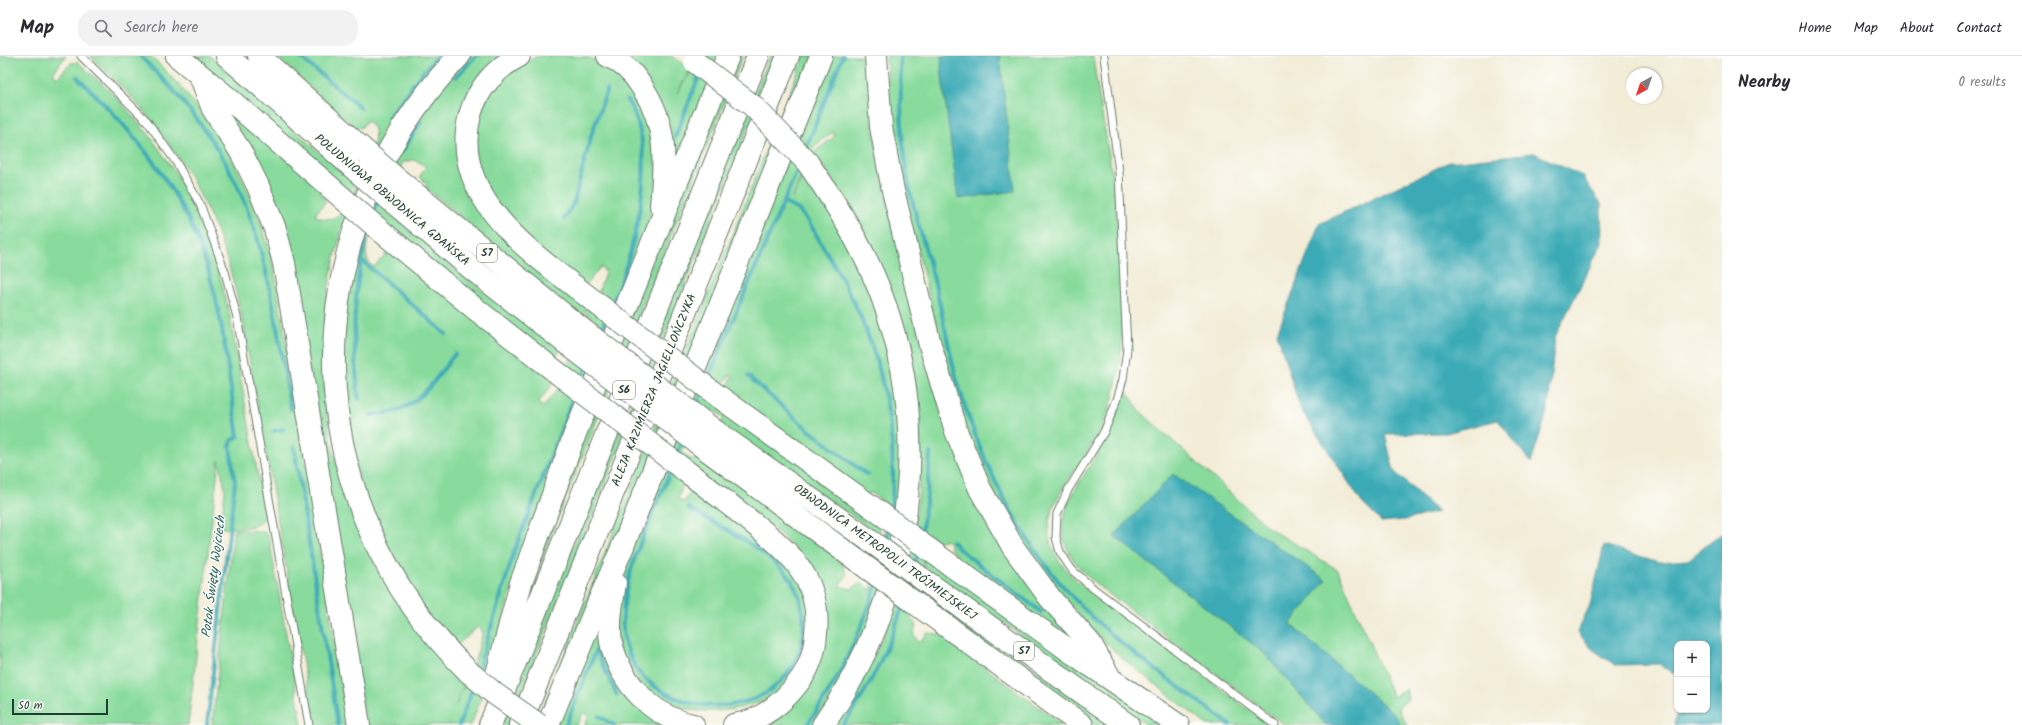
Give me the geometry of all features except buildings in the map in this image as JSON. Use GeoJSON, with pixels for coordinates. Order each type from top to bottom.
{"type":"FeatureCollection","features":[{"type":"Feature","properties":{"kind":"highway"},"geometry":{"type":"LineString","coordinates":[[177,56],[346,202],[473,307],[787,551],[800,568],[809,584],[815,601],[818,618],[814,649],[804,675],[790,695],[766,714],[742,724],[734,725]]}},
{"type":"Feature","properties":{"kind":"highway","name":"POŁUDNIOWA OBWODNICA GDAŃSKA"},"geometry":{"type":"LineString","coordinates":[[227,56],[358,173],[471,268],[572,335]]}},
{"type":"Feature","properties":{"kind":"highway","name":"POŁUDNIOWA OBWODNICA GDAŃSKA"},"geometry":{"type":"LineString","coordinates":[[259,56],[572,335],[640,388]]}},
{"type":"Feature","properties":{"kind":"highway"},"geometry":{"type":"LineString","coordinates":[[459,56],[438,78],[411,114],[382,161],[366,196],[351,241],[341,281],[335,327],[334,370],[337,413],[345,456],[356,496],[369,530],[389,570],[414,608],[443,645],[470,673],[507,703],[539,725]]}},
{"type":"Feature","properties":{"kind":"highway"},"geometry":{"type":"LineString","coordinates":[[519,56],[498,71],[477,96],[466,133],[467,157],[470,171],[481,194],[503,224],[535,255],[718,396],[883,516],[1178,725]]}},
{"type":"Feature","properties":{"kind":"highway"},"geometry":{"type":"LineString","coordinates":[[608,56],[614,59],[634,76],[652,102],[658,117],[664,156],[659,222]]}},
{"type":"Feature","properties":{"kind":"highway"},"geometry":{"type":"LineString","coordinates":[[484,725],[530,553],[576,431],[659,222],[676,185],[728,56]]}},
{"type":"Feature","properties":{"kind":"highway","name":"S6"},"geometry":{"type":"LineString","coordinates":[[490,725],[758,56]]}},
{"type":"Feature","properties":{"kind":"highway","name":"ALEJA KAZIMIERZA JAGIELLOŃCZYKA"},"geometry":{"type":"LineString","coordinates":[[520,725],[788,56]]}},
{"type":"Feature","properties":{"kind":"highway"},"geometry":{"type":"LineString","coordinates":[[548,725],[623,546],[821,56]]}},
{"type":"Feature","properties":{"kind":"highway"},"geometry":{"type":"LineString","coordinates":[[876,56],[880,120],[892,186],[934,358],[959,438],[980,489],[1013,547],[1046,593],[1090,643],[1110,678]]}},
{"type":"Feature","properties":{"kind":"highway"},"geometry":{"type":"LineString","coordinates":[[691,59],[753,106],[807,162],[836,203],[863,251],[882,294],[894,336],[902,373],[908,418],[909,478],[902,542],[895,571],[882,611],[866,652],[842,696],[823,725]]}},
{"type":"Feature","properties":{"kind":"highway"},"geometry":{"type":"LineString","coordinates":[[200,75],[213,109],[241,152],[258,186],[275,229],[284,263],[359,725]]}},
{"type":"Feature","properties":{"kind":"highway","name":"OBWODNICA METROPOLII TRÓJMIEJSKIEJ"},"geometry":{"type":"LineString","coordinates":[[640,388],[709,439],[870,570],[1082,725]]}},
{"type":"Feature","properties":{"kind":"highway","name":"OBWODNICA METROPOLII TRÓJMIEJSKIEJ"},"geometry":{"type":"LineString","coordinates":[[709,439],[876,546],[1128,725]]}},
{"type":"Feature","properties":{"kind":"highway"},"geometry":{"type":"LineString","coordinates":[[623,546],[611,608],[611,641],[622,672],[638,695],[657,711],[683,723],[693,725]]}},
{"type":"Feature","properties":{"kind":"lane"},"geometry":{"type":"LineString","coordinates":[[81,56],[147,121],[176,162],[200,204],[225,272],[237,317],[309,725]]}},
{"type":"Feature","properties":{"kind":"lane"},"geometry":{"type":"LineString","coordinates":[[1104,56],[1119,172],[1127,349],[1123,379],[1117,400],[1104,432],[1068,490],[1057,514],[1056,537],[1060,552],[1072,570],[1094,589],[1275,725]]}},
{"type":"Feature","properties":{"kind":"green space"},"geometry":{"type":"Polygon","coordinates":[[[0,56],[66,56],[53,73],[57,78],[71,63],[78,62],[116,97],[150,136],[177,175],[203,226],[217,265],[229,312],[265,516],[258,524],[246,528],[221,528],[225,489],[219,460],[188,725],[0,725],[0,56]]]}},
{"type":"Feature","properties":{"kind":"green space"},"geometry":{"type":"Polygon","coordinates":[[[90,56],[151,56],[194,103],[213,128],[243,179],[255,207],[274,268],[348,725],[314,725],[242,318],[232,278],[220,241],[206,206],[169,143],[146,113],[90,56]]]}},
{"type":"Feature","properties":{"kind":"green space"},"geometry":{"type":"Polygon","coordinates":[[[188,56],[210,56],[354,183],[348,197],[188,56]]]}},
{"type":"Feature","properties":{"kind":"green space"},"geometry":{"type":"Polygon","coordinates":[[[276,56],[444,56],[407,101],[383,137],[346,218],[328,289],[323,360],[329,431],[347,500],[376,566],[415,627],[465,682],[456,705],[476,657],[483,632],[479,626],[455,647],[419,602],[400,573],[378,529],[360,482],[349,434],[343,385],[342,336],[348,286],[359,238],[376,191],[385,172],[405,137],[441,87],[468,56],[508,56],[484,77],[472,95],[468,105],[463,125],[463,155],[470,182],[483,207],[501,229],[544,269],[590,304],[582,315],[583,317],[591,307],[593,308],[606,270],[604,271],[601,266],[585,286],[534,245],[510,222],[491,196],[483,181],[478,164],[475,148],[479,115],[485,100],[494,86],[507,73],[522,63],[540,56],[582,57],[606,64],[616,70],[634,87],[647,110],[654,135],[657,160],[656,186],[651,212],[636,263],[576,412],[521,558],[479,705],[471,725],[366,725],[309,366],[290,257],[277,213],[267,188],[246,146],[220,104],[223,103],[226,105],[323,191],[321,194],[326,201],[315,215],[326,219],[333,218],[343,213],[354,191],[375,140],[374,129],[367,120],[361,128],[359,127],[357,129],[276,56]],[[413,160],[403,162],[393,184],[574,333],[571,338],[391,191],[383,208],[465,277],[561,350],[550,363],[377,222],[367,245],[366,251],[369,262],[374,267],[387,253],[397,258],[399,255],[555,381],[538,403],[543,407],[559,388],[565,392],[572,376],[554,362],[557,357],[567,364],[598,323],[588,315],[583,321],[425,187],[427,185],[420,176],[426,167],[413,160]]]}},
{"type":"Feature","properties":{"kind":"green space"},"geometry":{"type":"Polygon","coordinates":[[[619,56],[671,56],[691,68],[677,93],[691,71],[697,56],[722,56],[671,183],[669,170],[619,56]]]}},
{"type":"Feature","properties":{"kind":"green space"},"geometry":{"type":"Polygon","coordinates":[[[734,56],[743,56],[524,602],[525,584],[734,56]]]}},
{"type":"Feature","properties":{"kind":"green space"},"geometry":{"type":"Polygon","coordinates":[[[770,56],[777,56],[508,725],[502,725],[770,56]]]}},
{"type":"Feature","properties":{"kind":"green space"},"geometry":{"type":"Polygon","coordinates":[[[804,56],[813,56],[544,725],[536,725],[804,56]]]}},
{"type":"Feature","properties":{"kind":"green space"},"geometry":{"type":"Polygon","coordinates":[[[829,56],[868,56],[869,84],[875,140],[886,195],[921,340],[949,434],[975,494],[1003,546],[1042,601],[1079,640],[1085,649],[1082,651],[954,558],[956,555],[949,547],[951,544],[946,540],[938,541],[930,535],[911,619],[916,623],[914,635],[919,643],[927,633],[939,634],[1063,725],[836,725],[875,654],[902,582],[917,509],[920,435],[911,362],[890,290],[857,220],[813,153],[835,136],[833,132],[813,147],[792,199],[805,170],[847,235],[877,304],[896,374],[902,446],[898,517],[881,589],[853,658],[814,725],[761,725],[780,714],[803,691],[818,662],[824,633],[822,603],[814,575],[797,551],[774,529],[689,467],[678,499],[684,502],[695,486],[734,513],[772,543],[798,575],[803,584],[811,612],[811,632],[808,652],[800,671],[794,680],[775,695],[751,705],[725,710],[699,710],[674,705],[651,694],[633,677],[620,654],[616,630],[619,592],[629,556],[829,56]],[[730,375],[721,386],[715,403],[730,413],[732,411],[882,519],[879,534],[771,461],[720,424],[724,418],[714,410],[682,452],[693,460],[698,453],[842,563],[847,575],[839,586],[851,589],[861,583],[871,590],[891,507],[870,492],[868,496],[723,391],[733,377],[730,375]]]}},
{"type":"Feature","properties":{"kind":"green space"},"geometry":{"type":"Polygon","coordinates":[[[886,56],[1093,56],[1116,208],[1122,316],[1122,345],[1118,375],[1104,423],[1098,436],[1059,494],[1052,511],[1049,527],[1051,545],[1060,563],[1078,582],[1269,725],[1207,725],[1122,658],[1095,633],[1052,584],[1024,544],[995,494],[965,425],[941,345],[905,198],[891,124],[886,56]]]}},
{"type":"Feature","properties":{"kind":"green space"},"geometry":{"type":"Polygon","coordinates":[[[1125,389],[1142,413],[1269,528],[1338,570],[1393,697],[1406,689],[1408,699],[1398,708],[1407,725],[1285,725],[1101,588],[1081,569],[1069,552],[1063,535],[1064,520],[1068,503],[1109,434],[1125,389]]]}},
{"type":"Feature","properties":{"kind":"green space"},"geometry":{"type":"Polygon","coordinates":[[[234,530],[263,531],[269,537],[302,725],[212,725],[234,530]]]}},
{"type":"Feature","properties":{"kind":"green space"},"geometry":{"type":"Polygon","coordinates":[[[927,552],[1166,725],[1147,725],[923,566],[927,552]]]}},
{"type":"Feature","properties":{"kind":"green space"},"geometry":{"type":"Polygon","coordinates":[[[919,586],[1115,725],[1095,725],[917,595],[919,586]]]}},
{"type":"Feature","properties":{"kind":"green space"},"geometry":{"type":"Polygon","coordinates":[[[599,620],[667,725],[585,725],[589,715],[583,713],[577,725],[556,725],[599,620]]]}},
{"type":"Feature","properties":{"kind":"water"},"geometry":{"type":"Polygon","coordinates":[[[942,56],[1000,56],[1015,191],[958,199],[941,69],[942,56]]]}},
{"type":"Feature","properties":{"kind":"water"},"geometry":{"type":"Polygon","coordinates":[[[1534,153],[1582,176],[1601,203],[1602,243],[1555,337],[1548,409],[1531,463],[1498,420],[1446,433],[1385,434],[1394,471],[1438,512],[1405,520],[1381,522],[1362,503],[1300,408],[1277,333],[1319,224],[1449,162],[1534,153]]]}},
{"type":"Feature","properties":{"kind":"water"},"geometry":{"type":"Polygon","coordinates":[[[1173,474],[1326,580],[1290,624],[1394,714],[1401,725],[1326,725],[1265,654],[1114,536],[1173,474]]]}},
{"type":"Feature","properties":{"kind":"water"},"geometry":{"type":"Polygon","coordinates":[[[1722,533],[1722,725],[1674,725],[1677,713],[1710,713],[1710,641],[1674,641],[1674,674],[1659,664],[1615,665],[1592,649],[1577,632],[1590,605],[1604,545],[1659,562],[1688,560],[1722,533]]]}},
{"type":"Feature","properties":{"kind":"waterway"},"geometry":{"type":"LineString","coordinates":[[140,56],[177,94],[209,136],[223,159],[246,206],[255,231],[267,275],[291,409]]}},
{"type":"Feature","properties":{"kind":"waterway"},"geometry":{"type":"LineString","coordinates":[[299,56],[361,108]]}},
{"type":"Feature","properties":{"kind":"waterway"},"geometry":{"type":"LineString","coordinates":[[388,118],[437,56]]}},
{"type":"Feature","properties":{"kind":"waterway"},"geometry":{"type":"LineString","coordinates":[[456,77],[476,56]]}},
{"type":"Feature","properties":{"kind":"waterway"},"geometry":{"type":"LineString","coordinates":[[805,150],[843,56]]}},
{"type":"Feature","properties":{"kind":"waterway"},"geometry":{"type":"LineString","coordinates":[[900,56],[902,136],[910,193],[935,284],[951,356],[965,408],[975,436],[1000,492],[1031,544],[1048,569],[1085,610],[1145,662],[1230,725]]}},
{"type":"Feature","properties":{"kind":"waterway"},"geometry":{"type":"LineString","coordinates":[[675,137],[700,74]]}},
{"type":"Feature","properties":{"kind":"waterway"},"geometry":{"type":"LineString","coordinates":[[77,77],[119,119],[138,142],[173,191],[187,217],[199,244],[209,273],[219,314],[238,437]]}},
{"type":"Feature","properties":{"kind":"waterway","name":"Potok Święty Wojciech"},"geometry":{"type":"LineString","coordinates":[[564,219],[574,202],[591,136],[607,90]]}},
{"type":"Feature","properties":{"kind":"waterway"},"geometry":{"type":"LineString","coordinates":[[611,307],[628,259],[641,203],[643,174],[642,147],[637,122],[627,100]]}},
{"type":"Feature","properties":{"kind":"waterway"},"geometry":{"type":"LineString","coordinates":[[402,152],[421,122]]}},
{"type":"Feature","properties":{"kind":"waterway"},"geometry":{"type":"LineString","coordinates":[[707,380],[800,164]]}},
{"type":"Feature","properties":{"kind":"waterway"},"geometry":{"type":"LineString","coordinates":[[372,215],[379,199]]}},
{"type":"Feature","properties":{"kind":"waterway"},"geometry":{"type":"LineString","coordinates":[[784,203],[802,213],[813,228],[843,280],[871,343],[888,408],[892,442],[893,476],[891,511]]}},
{"type":"Feature","properties":{"kind":"waterway"},"geometry":{"type":"LineString","coordinates":[[359,399],[356,377],[354,335],[356,293],[368,229]]}},
{"type":"Feature","properties":{"kind":"waterway"},"geometry":{"type":"LineString","coordinates":[[360,259],[446,334]]}},
{"type":"Feature","properties":{"kind":"waterway"},"geometry":{"type":"LineString","coordinates":[[600,334],[606,318]]}},
{"type":"Feature","properties":{"kind":"waterway","name":"Potok Święty Wojciech"},"geometry":{"type":"LineString","coordinates":[[371,415],[395,411],[413,402],[429,388],[455,354]]}},
{"type":"Feature","properties":{"kind":"waterway"},"geometry":{"type":"LineString","coordinates":[[580,382],[587,366]]}},
{"type":"Feature","properties":{"kind":"waterway"},"geometry":{"type":"LineString","coordinates":[[748,376],[804,426],[867,475]]}},
{"type":"Feature","properties":{"kind":"waterway"},"geometry":{"type":"LineString","coordinates":[[696,408],[702,392]]}},
{"type":"Feature","properties":{"kind":"waterway"},"geometry":{"type":"LineString","coordinates":[[478,670],[514,552],[575,394]]}},
{"type":"Feature","properties":{"kind":"waterway","name":"Potok Święty Wojciech"},"geometry":{"type":"LineString","coordinates":[[274,431],[283,429]]}},
{"type":"Feature","properties":{"kind":"waterway","name":"Potok Święty Wojciech"},"geometry":{"type":"LineString","coordinates":[[207,725],[235,482],[230,446],[232,440],[239,436]]}},
{"type":"Feature","properties":{"kind":"waterway"},"geometry":{"type":"LineString","coordinates":[[676,456],[683,440]]}},
{"type":"Feature","properties":{"kind":"waterway"},"geometry":{"type":"LineString","coordinates":[[294,447],[338,725]]}},
{"type":"Feature","properties":{"kind":"waterway"},"geometry":{"type":"LineString","coordinates":[[921,535],[927,495],[930,453]]}},
{"type":"Feature","properties":{"kind":"waterway"},"geometry":{"type":"LineString","coordinates":[[672,468],[638,548],[631,569],[623,611],[623,631],[628,652],[638,671],[658,688],[681,700],[707,705],[733,704],[758,697],[779,683],[795,663],[804,628],[802,607],[798,594],[792,581],[772,560],[744,540],[688,508]]}},
{"type":"Feature","properties":{"kind":"waterway"},"geometry":{"type":"LineString","coordinates":[[886,545],[889,528]]}},
{"type":"Feature","properties":{"kind":"waterway"},"geometry":{"type":"LineString","coordinates":[[952,541],[959,549],[1041,612]]}},
{"type":"Feature","properties":{"kind":"waterway"},"geometry":{"type":"LineString","coordinates":[[914,565],[918,550]]}},
{"type":"Feature","properties":{"kind":"waterway"},"geometry":{"type":"LineString","coordinates":[[807,725],[829,691],[848,657],[864,621],[877,583]]}},
{"type":"Feature","properties":{"kind":"waterway"},"geometry":{"type":"LineString","coordinates":[[843,725],[862,696],[886,650],[904,602]]}},
{"type":"Feature","properties":{"kind":"waterway"},"geometry":{"type":"LineString","coordinates":[[566,725],[596,650],[617,695]]}},
{"type":"Feature","properties":{"kind":"waterway"},"geometry":{"type":"LineString","coordinates":[[459,725],[474,685]]}},
{"type":"Feature","properties":{"kind":"waterway"},"geometry":{"type":"LineString","coordinates":[[599,716],[614,725]]}}]}
